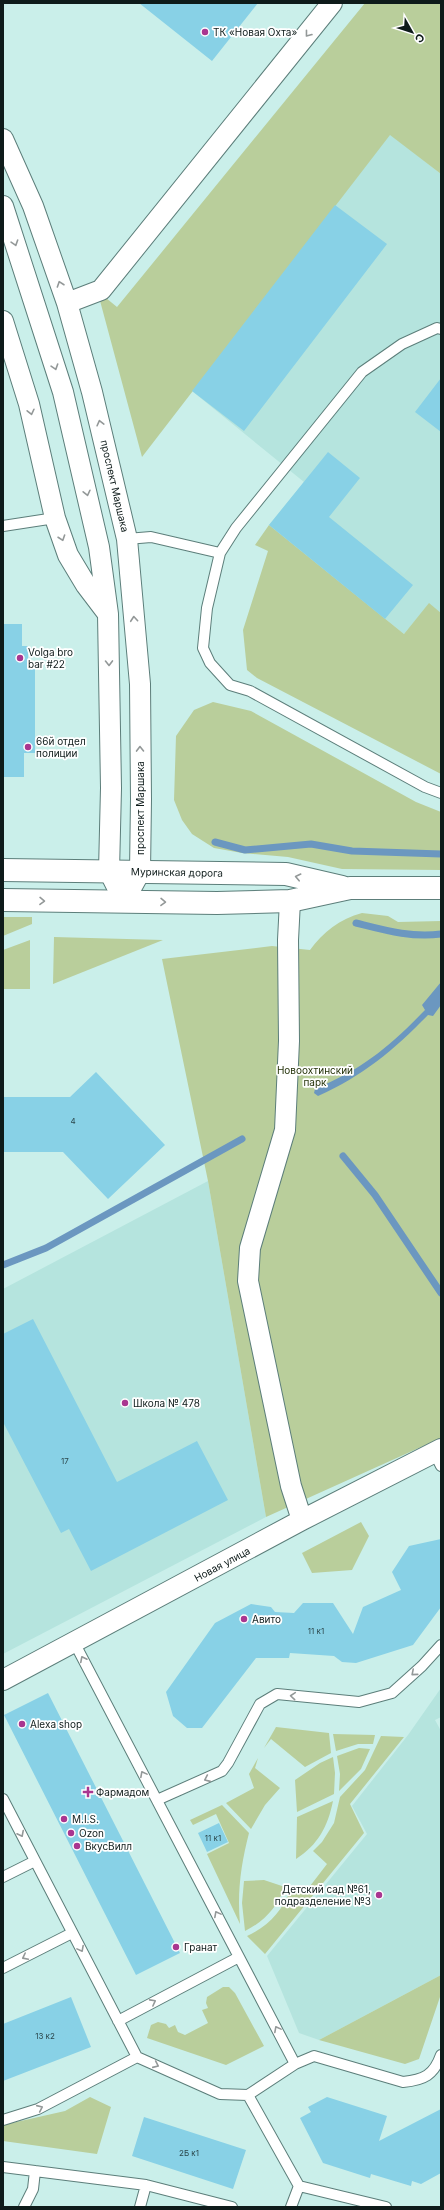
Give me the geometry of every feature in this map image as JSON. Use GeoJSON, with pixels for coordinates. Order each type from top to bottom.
{"type":"FeatureCollection","features":[{"type":"Feature","properties":{"kind":"street"},"geometry":{"type":"LineString","coordinates":[[67,303],[101,290],[332,3]]}},
{"type":"Feature","properties":{"kind":"street","name":"проспект Маршака"},"geometry":{"type":"LineString","coordinates":[[3,139],[33,206],[67,303],[92,392],[127,539],[140,684],[140,872],[124,901]]}},
{"type":"Feature","properties":{"kind":"street"},"geometry":{"type":"LineString","coordinates":[[3,206],[63,392],[99,547],[108,614],[111,788],[109,871],[124,901]]}},
{"type":"Feature","properties":{"kind":"street"},"geometry":{"type":"LineString","coordinates":[[3,321],[29,404],[55,518],[68,555],[86,585],[108,614]]}},
{"type":"Feature","properties":{"kind":"street","name":"Муринская дорога"},"geometry":{"type":"LineString","coordinates":[[3,870],[286,874],[350,888]]}},
{"type":"Feature","properties":{"kind":"street","name":"Муринская дорога"},"geometry":{"type":"LineString","coordinates":[[3,900],[217,903],[290,901],[350,888],[441,888]]}},
{"type":"Feature","properties":{"kind":"street"},"geometry":{"type":"LineString","coordinates":[[290,901],[288,940],[289,1049],[286,1130],[250,1248],[248,1281],[291,1486],[302,1520]]}},
{"type":"Feature","properties":{"kind":"street","name":"Новая улица"},"geometry":{"type":"LineString","coordinates":[[3,1680],[302,1520],[439,1456]]}},
{"type":"Feature","properties":{"kind":"lane"},"geometry":{"type":"LineString","coordinates":[[441,328],[437,328],[402,344],[362,372],[236,528],[220,553],[207,608],[203,648],[210,664],[230,684],[250,691],[425,787],[441,793]]}},
{"type":"Feature","properties":{"kind":"lane"},"geometry":{"type":"LineString","coordinates":[[3,526],[55,518]]}},
{"type":"Feature","properties":{"kind":"lane"},"geometry":{"type":"LineString","coordinates":[[127,539],[151,536],[220,553]]}},
{"type":"Feature","properties":{"kind":"lane"},"geometry":{"type":"LineString","coordinates":[[74,1642],[295,2064]]}},
{"type":"Feature","properties":{"kind":"lane"},"geometry":{"type":"LineString","coordinates":[[157,1800],[222,1771],[260,1704],[277,1694],[359,1702],[392,1693],[422,1666],[441,1645]]}},
{"type":"Feature","properties":{"kind":"lane"},"geometry":{"type":"LineString","coordinates":[[3,1799],[137,2057],[220,2094],[248,2095],[295,2064],[314,2056],[403,2082],[418,2080],[436,2069],[441,2055]]}},
{"type":"Feature","properties":{"kind":"lane"},"geometry":{"type":"LineString","coordinates":[[3,1877],[35,1861]]}},
{"type":"Feature","properties":{"kind":"lane"},"geometry":{"type":"LineString","coordinates":[[3,1968],[72,1933]]}},
{"type":"Feature","properties":{"kind":"lane"},"geometry":{"type":"LineString","coordinates":[[118,2021],[239,1956]]}},
{"type":"Feature","properties":{"kind":"lane"},"geometry":{"type":"LineString","coordinates":[[3,2120],[38,2109],[137,2057]]}},
{"type":"Feature","properties":{"kind":"lane"},"geometry":{"type":"LineString","coordinates":[[248,2095],[299,2186],[386,2207]]}},
{"type":"Feature","properties":{"kind":"lane"},"geometry":{"type":"LineString","coordinates":[[3,2167],[146,2185],[232,2207]]}},
{"type":"Feature","properties":{"kind":"lane"},"geometry":{"type":"LineString","coordinates":[[24,2207],[33,2189],[35,2171]]}},
{"type":"Feature","properties":{"kind":"lane"},"geometry":{"type":"LineString","coordinates":[[140,2207],[146,2185]]}},
{"type":"Feature","properties":{"kind":"lane"},"geometry":{"type":"LineString","coordinates":[[291,2207],[299,2186]]}},
{"type":"Feature","properties":{"kind":"shaded area"},"geometry":{"type":"Polygon","coordinates":[[[390,134],[441,174],[441,613],[429,604],[404,634],[269,525],[304,482],[192,391],[390,134]]]}},
{"type":"Feature","properties":{"kind":"shaded area"},"geometry":{"type":"Polygon","coordinates":[[[441,982],[441,1005],[433,1016],[428,1015],[403,1040],[364,1071],[318,1096],[314,1093],[315,1089],[362,1065],[387,1046],[425,1010],[422,1005],[441,982]]]}},
{"type":"Feature","properties":{"kind":"shaded area","name":"Школа № 478"},"geometry":{"type":"Polygon","coordinates":[[[208,1181],[266,1517],[3,1654],[3,1289],[208,1181]]]}},
{"type":"Feature","properties":{"kind":"shaded area","name":"Детский сад №61, подразделение №3"},"geometry":{"type":"Polygon","coordinates":[[[441,1688],[441,1717],[435,1720],[441,1731],[441,1975],[319,2040],[299,2033],[267,1956],[367,1834],[352,1806],[408,1735],[441,1688]]]}},
{"type":"Feature","properties":{"kind":"green space"},"geometry":{"type":"Polygon","coordinates":[[[365,3],[441,3],[441,174],[390,135],[142,457],[99,297],[106,298],[117,307],[365,3]]]}},
{"type":"Feature","properties":{"kind":"green space"},"geometry":{"type":"Polygon","coordinates":[[[269,525],[404,634],[429,603],[441,613],[441,774],[257,678],[247,670],[243,630],[268,551],[255,545],[269,525]]]}},
{"type":"Feature","properties":{"kind":"green space"},"geometry":{"type":"Polygon","coordinates":[[[213,702],[251,711],[416,802],[441,812],[441,870],[342,869],[288,857],[242,853],[214,848],[192,834],[182,820],[174,800],[176,736],[194,710],[213,702]]]}},
{"type":"Feature","properties":{"kind":"green space","name":"Новоохтинский парк"},"geometry":{"type":"Polygon","coordinates":[[[362,913],[388,916],[398,922],[441,921],[441,1438],[266,1517],[208,1181],[162,959],[272,946],[310,950],[326,932],[333,927],[346,919],[362,913]]]}},
{"type":"Feature","properties":{"kind":"green space"},"geometry":{"type":"Polygon","coordinates":[[[3,917],[32,917],[32,924],[3,936],[3,917]]]}},
{"type":"Feature","properties":{"kind":"green space"},"geometry":{"type":"Polygon","coordinates":[[[54,937],[163,940],[53,984],[54,937]]]}},
{"type":"Feature","properties":{"kind":"green space"},"geometry":{"type":"Polygon","coordinates":[[[30,940],[30,989],[3,989],[3,950],[30,940]]]}},
{"type":"Feature","properties":{"kind":"green space"},"geometry":{"type":"Polygon","coordinates":[[[361,1522],[369,1536],[352,1570],[312,1573],[302,1553],[361,1522]]]}},
{"type":"Feature","properties":{"kind":"green space"},"geometry":{"type":"Polygon","coordinates":[[[276,1727],[329,1733],[331,1753],[305,1767],[271,1739],[264,1748],[276,1727]]]}},
{"type":"Feature","properties":{"kind":"green space"},"geometry":{"type":"Polygon","coordinates":[[[333,1734],[375,1735],[373,1744],[358,1744],[336,1751],[333,1734]]]}},
{"type":"Feature","properties":{"kind":"green space"},"geometry":{"type":"Polygon","coordinates":[[[381,1736],[404,1737],[350,1804],[364,1833],[265,1954],[247,1936],[262,1928],[274,1917],[291,1889],[307,1890],[327,1864],[313,1851],[322,1842],[334,1823],[340,1797],[365,1770],[381,1736]]]}},
{"type":"Feature","properties":{"kind":"green space"},"geometry":{"type":"Polygon","coordinates":[[[359,1748],[370,1749],[361,1769],[339,1791],[340,1774],[337,1756],[359,1748]]]}},
{"type":"Feature","properties":{"kind":"green space"},"geometry":{"type":"Polygon","coordinates":[[[333,1757],[335,1773],[334,1794],[297,1812],[295,1780],[320,1763],[333,1757]]]}},
{"type":"Feature","properties":{"kind":"green space"},"geometry":{"type":"Polygon","coordinates":[[[258,1758],[255,1768],[280,1788],[265,1805],[251,1829],[226,1803],[254,1788],[249,1774],[258,1758]]]}},
{"type":"Feature","properties":{"kind":"green space"},"geometry":{"type":"Polygon","coordinates":[[[333,1801],[328,1819],[321,1834],[304,1854],[296,1859],[297,1817],[333,1801]]]}},
{"type":"Feature","properties":{"kind":"green space"},"geometry":{"type":"Polygon","coordinates":[[[222,1805],[249,1833],[240,1878],[240,1924],[207,1854],[229,1843],[216,1814],[193,1825],[190,1820],[222,1805]]]}},
{"type":"Feature","properties":{"kind":"green space"},"geometry":{"type":"Polygon","coordinates":[[[264,1880],[285,1887],[270,1913],[259,1923],[245,1931],[242,1903],[244,1881],[264,1880]]]}},
{"type":"Feature","properties":{"kind":"green space"},"geometry":{"type":"Polygon","coordinates":[[[441,1975],[441,1994],[419,2059],[405,2064],[319,2040],[441,1975]]]}},
{"type":"Feature","properties":{"kind":"green space"},"geometry":{"type":"Polygon","coordinates":[[[223,1987],[229,1987],[235,1993],[264,2046],[226,2065],[147,2038],[151,2025],[158,2022],[166,2024],[169,2028],[175,2025],[178,2032],[185,2035],[208,2023],[202,2010],[208,2008],[206,2003],[207,1997],[223,1987]]]}},
{"type":"Feature","properties":{"kind":"green space"},"geometry":{"type":"Polygon","coordinates":[[[90,2097],[111,2107],[97,2154],[3,2141],[3,2125],[65,2111],[90,2097]]]}},
{"type":"Feature","properties":{"kind":"building","name":"ТК «Новая Охта»"},"geometry":{"type":"Polygon","coordinates":[[[139,3],[258,3],[212,61],[139,3]]]}},
{"type":"Feature","properties":{"kind":"building"},"geometry":{"type":"Polygon","coordinates":[[[335,205],[387,244],[244,431],[192,391],[335,205]]]}},
{"type":"Feature","properties":{"kind":"building"},"geometry":{"type":"Polygon","coordinates":[[[441,378],[441,432],[415,412],[441,378]]]}},
{"type":"Feature","properties":{"kind":"building"},"geometry":{"type":"Polygon","coordinates":[[[328,452],[360,478],[329,517],[413,585],[385,619],[269,525],[328,452]]]}},
{"type":"Feature","properties":{"kind":"building"},"geometry":{"type":"Polygon","coordinates":[[[3,624],[22,624],[22,646],[28,646],[28,668],[35,668],[35,753],[24,753],[24,777],[3,777],[3,624]]]}},
{"type":"Feature","properties":{"kind":"building"},"geometry":{"type":"Polygon","coordinates":[[[96,1072],[165,1145],[108,1199],[63,1152],[3,1152],[3,1097],[70,1097],[96,1072]]]}},
{"type":"Feature","properties":{"kind":"building"},"geometry":{"type":"Polygon","coordinates":[[[33,1319],[117,1482],[197,1441],[228,1500],[91,1571],[69,1529],[61,1533],[3,1422],[3,1334],[33,1319]]]}},
{"type":"Feature","properties":{"kind":"building"},"geometry":{"type":"Polygon","coordinates":[[[441,1539],[441,1607],[413,1645],[356,1663],[342,1662],[334,1656],[290,1653],[289,1658],[256,1658],[202,1728],[187,1728],[173,1716],[166,1692],[215,1623],[251,1604],[271,1607],[275,1612],[294,1613],[303,1603],[333,1603],[353,1634],[363,1607],[401,1590],[392,1572],[409,1546],[441,1539]]]}},
{"type":"Feature","properties":{"kind":"building"},"geometry":{"type":"Polygon","coordinates":[[[48,1693],[180,1953],[136,1975],[4,1715],[48,1693]]]}},
{"type":"Feature","properties":{"kind":"building"},"geometry":{"type":"Polygon","coordinates":[[[219,1823],[228,1842],[207,1852],[198,1833],[219,1823]]]}},
{"type":"Feature","properties":{"kind":"building"},"geometry":{"type":"Polygon","coordinates":[[[71,1997],[91,2047],[3,2081],[3,2024],[71,1997]]]}},
{"type":"Feature","properties":{"kind":"building"},"geometry":{"type":"Polygon","coordinates":[[[327,2097],[387,2116],[379,2141],[441,2109],[441,2173],[421,2184],[412,2181],[411,2186],[371,2174],[370,2178],[323,2163],[300,2118],[311,2112],[308,2107],[327,2097]]]}},
{"type":"Feature","properties":{"kind":"building"},"geometry":{"type":"Polygon","coordinates":[[[144,2117],[246,2150],[233,2189],[132,2156],[144,2117]]]}},
{"type":"Feature","properties":{"kind":"waterway"},"geometry":{"type":"LineString","coordinates":[[215,842],[245,850],[311,844],[352,851],[441,854]]}},
{"type":"Feature","properties":{"kind":"waterway"},"geometry":{"type":"LineString","coordinates":[[356,923],[387,931],[408,934],[441,934]]}},
{"type":"Feature","properties":{"kind":"waterway"},"geometry":{"type":"LineString","coordinates":[[3,1265],[46,1248],[242,1139]]}},
{"type":"Feature","properties":{"kind":"waterway"},"geometry":{"type":"LineString","coordinates":[[343,1156],[375,1195],[441,1293]]}},
{"type":"Feature","properties":{"kind":"place","name":"ТК «Новая Охта»"},"geometry":{"type":"Point","coordinates":[205,32]}},
{"type":"Feature","properties":{"kind":"place","name":"Volga bro bar #22"},"geometry":{"type":"Point","coordinates":[20,658]}},
{"type":"Feature","properties":{"kind":"place","name":"66й отдел полиции"},"geometry":{"type":"Point","coordinates":[28,747]}},
{"type":"Feature","properties":{"kind":"place","name":"Школа № 478"},"geometry":{"type":"Point","coordinates":[125,1403]}},
{"type":"Feature","properties":{"kind":"place","name":"Авито"},"geometry":{"type":"Point","coordinates":[244,1619]}},
{"type":"Feature","properties":{"kind":"place","name":"Alexa shop"},"geometry":{"type":"Point","coordinates":[22,1724]}},
{"type":"Feature","properties":{"kind":"place","name":"Фармадом"},"geometry":{"type":"Point","coordinates":[88,1792]}},
{"type":"Feature","properties":{"kind":"place","name":"M.I.S."},"geometry":{"type":"Point","coordinates":[64,1819]}},
{"type":"Feature","properties":{"kind":"place","name":"Ozon"},"geometry":{"type":"Point","coordinates":[71,1833]}},
{"type":"Feature","properties":{"kind":"place","name":"ВкусВилл"},"geometry":{"type":"Point","coordinates":[77,1846]}},
{"type":"Feature","properties":{"kind":"place","name":"Детский сад №61, подразделение №3"},"geometry":{"type":"Point","coordinates":[379,1895]}},
{"type":"Feature","properties":{"kind":"place","name":"Гранат"},"geometry":{"type":"Point","coordinates":[176,1947]}}]}
